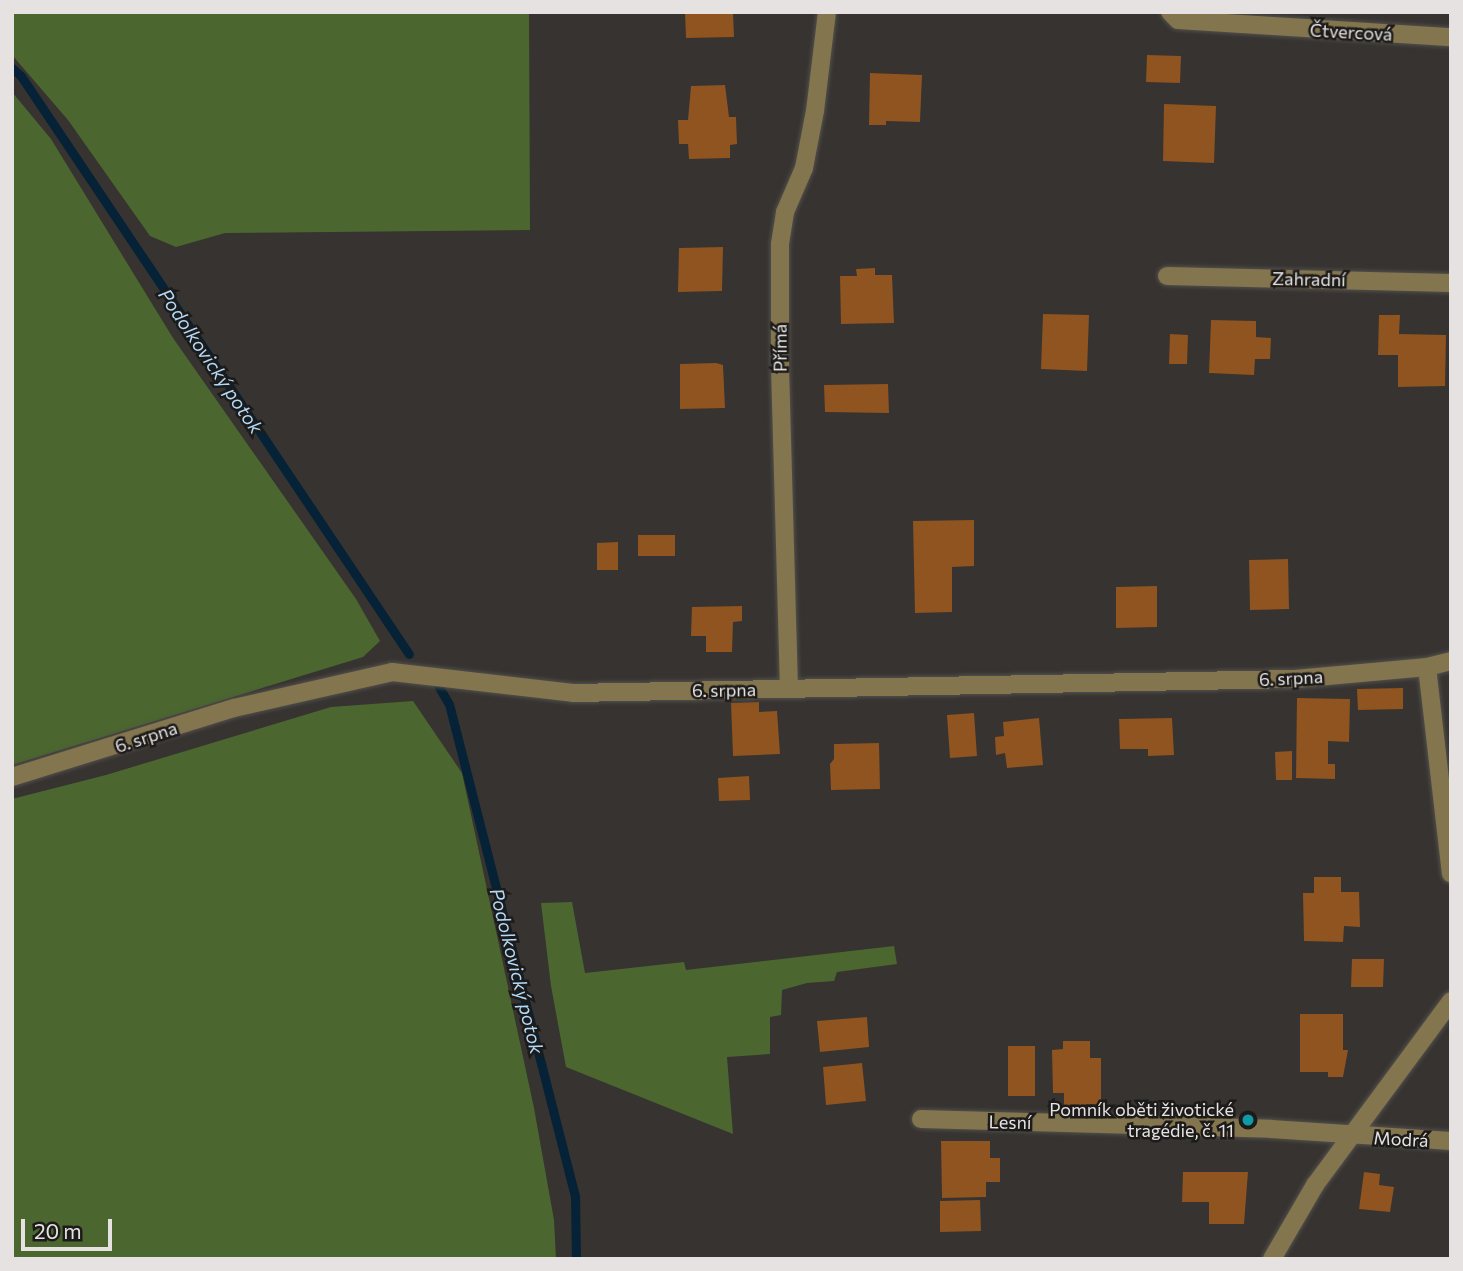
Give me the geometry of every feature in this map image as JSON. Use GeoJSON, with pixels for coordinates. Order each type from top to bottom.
{"type":"FeatureCollection","features":[{"type":"Feature","properties":{"kind":"street","name":"Přímá"},"geometry":{"type":"LineString","coordinates":[[789,689],[779,367],[780,244],[785,212],[804,169],[815,111],[827,12]]}},
{"type":"Feature","properties":{"kind":"street","name":"Čtvercová"},"geometry":{"type":"LineString","coordinates":[[1170,12],[1178,20],[1451,37]]}},
{"type":"Feature","properties":{"kind":"street","name":"Zahradní"},"geometry":{"type":"LineString","coordinates":[[1167,276],[1451,282]]}},
{"type":"Feature","properties":{"kind":"street","name":"6. srpna"},"geometry":{"type":"LineString","coordinates":[[12,777],[234,708],[378,673],[407,671],[508,688],[573,693],[1295,679],[1427,667],[1451,662]]}},
{"type":"Feature","properties":{"kind":"street"},"geometry":{"type":"LineString","coordinates":[[1427,667],[1451,874]]}},
{"type":"Feature","properties":{"kind":"street"},"geometry":{"type":"LineString","coordinates":[[1272,1259],[1315,1185],[1351,1133],[1451,1001]]}},
{"type":"Feature","properties":{"kind":"street","name":"Lesní"},"geometry":{"type":"LineString","coordinates":[[921,1119],[1351,1133]]}},
{"type":"Feature","properties":{"kind":"street","name":"Modrá"},"geometry":{"type":"LineString","coordinates":[[1351,1133],[1382,1139],[1451,1141]]}},
{"type":"Feature","properties":{"kind":"green space"},"geometry":{"type":"Polygon","coordinates":[[[12,12],[529,12],[530,230],[225,233],[176,247],[150,236],[68,120],[12,55],[12,12]]]}},
{"type":"Feature","properties":{"kind":"green space"},"geometry":{"type":"Polygon","coordinates":[[[12,92],[51,139],[173,338],[356,599],[380,641],[363,657],[12,765],[12,92]]]}},
{"type":"Feature","properties":{"kind":"green space"},"geometry":{"type":"Polygon","coordinates":[[[413,701],[462,773],[534,1108],[554,1220],[556,1259],[12,1259],[12,799],[106,775],[331,707],[413,701]]]}},
{"type":"Feature","properties":{"kind":"green space"},"geometry":{"type":"Polygon","coordinates":[[[572,902],[585,973],[684,962],[686,970],[894,946],[897,964],[837,972],[834,981],[807,983],[782,990],[781,1015],[770,1017],[770,1054],[727,1057],[733,1134],[566,1067],[551,986],[541,903],[572,902]]]}},
{"type":"Feature","properties":{"kind":"building"},"geometry":{"type":"Polygon","coordinates":[[[685,12],[733,12],[734,37],[686,38],[685,12]]]}},
{"type":"Feature","properties":{"kind":"building"},"geometry":{"type":"Polygon","coordinates":[[[1147,55],[1181,56],[1180,83],[1146,82],[1147,55]]]}},
{"type":"Feature","properties":{"kind":"building"},"geometry":{"type":"Polygon","coordinates":[[[870,73],[922,75],[920,122],[886,121],[886,125],[869,125],[870,73]]]}},
{"type":"Feature","properties":{"kind":"building"},"geometry":{"type":"Polygon","coordinates":[[[725,85],[729,117],[736,117],[737,144],[730,145],[730,158],[689,159],[688,144],[679,144],[678,120],[688,120],[691,86],[725,85]]]}},
{"type":"Feature","properties":{"kind":"building"},"geometry":{"type":"Polygon","coordinates":[[[1164,104],[1216,106],[1214,163],[1163,161],[1164,104]]]}},
{"type":"Feature","properties":{"kind":"building"},"geometry":{"type":"Polygon","coordinates":[[[723,247],[722,291],[678,292],[679,248],[723,247]]]}},
{"type":"Feature","properties":{"kind":"building"},"geometry":{"type":"Polygon","coordinates":[[[875,268],[875,275],[892,275],[894,323],[841,324],[840,276],[857,276],[856,269],[875,268]]]}},
{"type":"Feature","properties":{"kind":"building"},"geometry":{"type":"Polygon","coordinates":[[[1043,314],[1089,315],[1087,371],[1041,369],[1043,314]]]}},
{"type":"Feature","properties":{"kind":"building"},"geometry":{"type":"Polygon","coordinates":[[[1379,315],[1400,315],[1399,334],[1446,335],[1445,386],[1398,387],[1398,355],[1378,355],[1379,315]]]}},
{"type":"Feature","properties":{"kind":"building"},"geometry":{"type":"Polygon","coordinates":[[[1211,320],[1256,321],[1256,337],[1271,338],[1270,359],[1255,359],[1254,375],[1209,373],[1211,320]]]}},
{"type":"Feature","properties":{"kind":"building"},"geometry":{"type":"Polygon","coordinates":[[[1170,334],[1188,335],[1187,364],[1169,364],[1170,334]]]}},
{"type":"Feature","properties":{"kind":"building"},"geometry":{"type":"Polygon","coordinates":[[[680,364],[723,365],[725,408],[680,409],[680,364]]]}},
{"type":"Feature","properties":{"kind":"building"},"geometry":{"type":"Polygon","coordinates":[[[888,384],[889,413],[825,412],[824,385],[888,384]]]}},
{"type":"Feature","properties":{"kind":"building"},"geometry":{"type":"Polygon","coordinates":[[[974,520],[974,566],[952,567],[952,612],[915,613],[913,521],[974,520]]]}},
{"type":"Feature","properties":{"kind":"building"},"geometry":{"type":"Polygon","coordinates":[[[638,535],[675,535],[675,556],[638,556],[638,535]]]}},
{"type":"Feature","properties":{"kind":"building"},"geometry":{"type":"Polygon","coordinates":[[[618,542],[618,570],[597,570],[597,543],[618,542]]]}},
{"type":"Feature","properties":{"kind":"building"},"geometry":{"type":"Polygon","coordinates":[[[1288,559],[1289,609],[1250,610],[1249,560],[1288,559]]]}},
{"type":"Feature","properties":{"kind":"building"},"geometry":{"type":"Polygon","coordinates":[[[1157,586],[1157,627],[1116,628],[1116,587],[1157,586]]]}},
{"type":"Feature","properties":{"kind":"building"},"geometry":{"type":"Polygon","coordinates":[[[742,606],[742,621],[733,622],[732,652],[706,652],[706,636],[691,636],[692,607],[742,606]]]}},
{"type":"Feature","properties":{"kind":"building"},"geometry":{"type":"Polygon","coordinates":[[[1403,688],[1403,709],[1358,710],[1357,689],[1403,688]]]}},
{"type":"Feature","properties":{"kind":"building"},"geometry":{"type":"Polygon","coordinates":[[[1297,698],[1350,699],[1349,742],[1328,741],[1328,764],[1335,764],[1335,779],[1296,778],[1297,698]]]}},
{"type":"Feature","properties":{"kind":"building"},"geometry":{"type":"Polygon","coordinates":[[[759,702],[759,712],[777,711],[780,754],[733,756],[731,703],[759,702]]]}},
{"type":"Feature","properties":{"kind":"building"},"geometry":{"type":"Polygon","coordinates":[[[974,713],[977,756],[950,758],[947,715],[974,713]]]}},
{"type":"Feature","properties":{"kind":"building"},"geometry":{"type":"Polygon","coordinates":[[[1039,718],[1043,765],[1007,768],[1005,753],[996,755],[995,737],[1004,736],[1003,722],[1039,718]]]}},
{"type":"Feature","properties":{"kind":"building"},"geometry":{"type":"Polygon","coordinates":[[[1172,718],[1174,755],[1148,756],[1148,749],[1120,749],[1119,719],[1172,718]]]}},
{"type":"Feature","properties":{"kind":"building"},"geometry":{"type":"Polygon","coordinates":[[[879,743],[880,789],[831,790],[830,764],[834,759],[834,744],[879,743]]]}},
{"type":"Feature","properties":{"kind":"building"},"geometry":{"type":"Polygon","coordinates":[[[1292,751],[1292,780],[1276,780],[1275,752],[1292,751]]]}},
{"type":"Feature","properties":{"kind":"building"},"geometry":{"type":"Polygon","coordinates":[[[749,776],[750,800],[719,801],[718,778],[749,776]]]}},
{"type":"Feature","properties":{"kind":"building"},"geometry":{"type":"Polygon","coordinates":[[[1314,877],[1341,877],[1341,892],[1359,892],[1360,927],[1344,926],[1343,942],[1304,941],[1303,893],[1314,893],[1314,877]]]}},
{"type":"Feature","properties":{"kind":"building"},"geometry":{"type":"Polygon","coordinates":[[[1352,959],[1384,959],[1383,987],[1351,987],[1352,959]]]}},
{"type":"Feature","properties":{"kind":"building"},"geometry":{"type":"Polygon","coordinates":[[[1300,1014],[1343,1014],[1343,1050],[1348,1050],[1343,1077],[1328,1077],[1328,1072],[1300,1072],[1300,1014]]]}},
{"type":"Feature","properties":{"kind":"building"},"geometry":{"type":"Polygon","coordinates":[[[867,1017],[869,1047],[820,1052],[817,1021],[867,1017]]]}},
{"type":"Feature","properties":{"kind":"building"},"geometry":{"type":"Polygon","coordinates":[[[1063,1041],[1090,1041],[1090,1058],[1101,1058],[1101,1104],[1064,1105],[1064,1093],[1053,1093],[1052,1050],[1063,1049],[1063,1041]]]}},
{"type":"Feature","properties":{"kind":"building"},"geometry":{"type":"Polygon","coordinates":[[[1008,1046],[1035,1046],[1035,1096],[1008,1096],[1008,1046]]]}},
{"type":"Feature","properties":{"kind":"building"},"geometry":{"type":"Polygon","coordinates":[[[862,1063],[866,1101],[826,1105],[823,1067],[862,1063]]]}},
{"type":"Feature","properties":{"kind":"building"},"geometry":{"type":"Polygon","coordinates":[[[941,1141],[990,1141],[990,1158],[1000,1158],[1000,1182],[986,1182],[986,1197],[942,1198],[941,1141]]]}},
{"type":"Feature","properties":{"kind":"building"},"geometry":{"type":"Polygon","coordinates":[[[1183,1172],[1248,1172],[1244,1224],[1209,1224],[1209,1202],[1182,1202],[1183,1172]]]}},
{"type":"Feature","properties":{"kind":"building"},"geometry":{"type":"Polygon","coordinates":[[[1364,1172],[1380,1174],[1379,1185],[1394,1187],[1390,1212],[1359,1209],[1364,1172]]]}},
{"type":"Feature","properties":{"kind":"building"},"geometry":{"type":"Polygon","coordinates":[[[980,1200],[981,1231],[940,1232],[940,1201],[980,1200]]]}},
{"type":"Feature","properties":{"kind":"waterway","name":"Podolkovický potok"},"geometry":{"type":"LineString","coordinates":[[12,68],[21,76],[409,654]]}},
{"type":"Feature","properties":{"kind":"waterway","name":"Podolkovický potok"},"geometry":{"type":"LineString","coordinates":[[439,687],[449,704],[575,1196],[576,1259]]}},
{"type":"Feature","properties":{"kind":"place","name":"Pomník oběti životické tragédie, č. 11"},"geometry":{"type":"Point","coordinates":[1248,1120]}}]}
